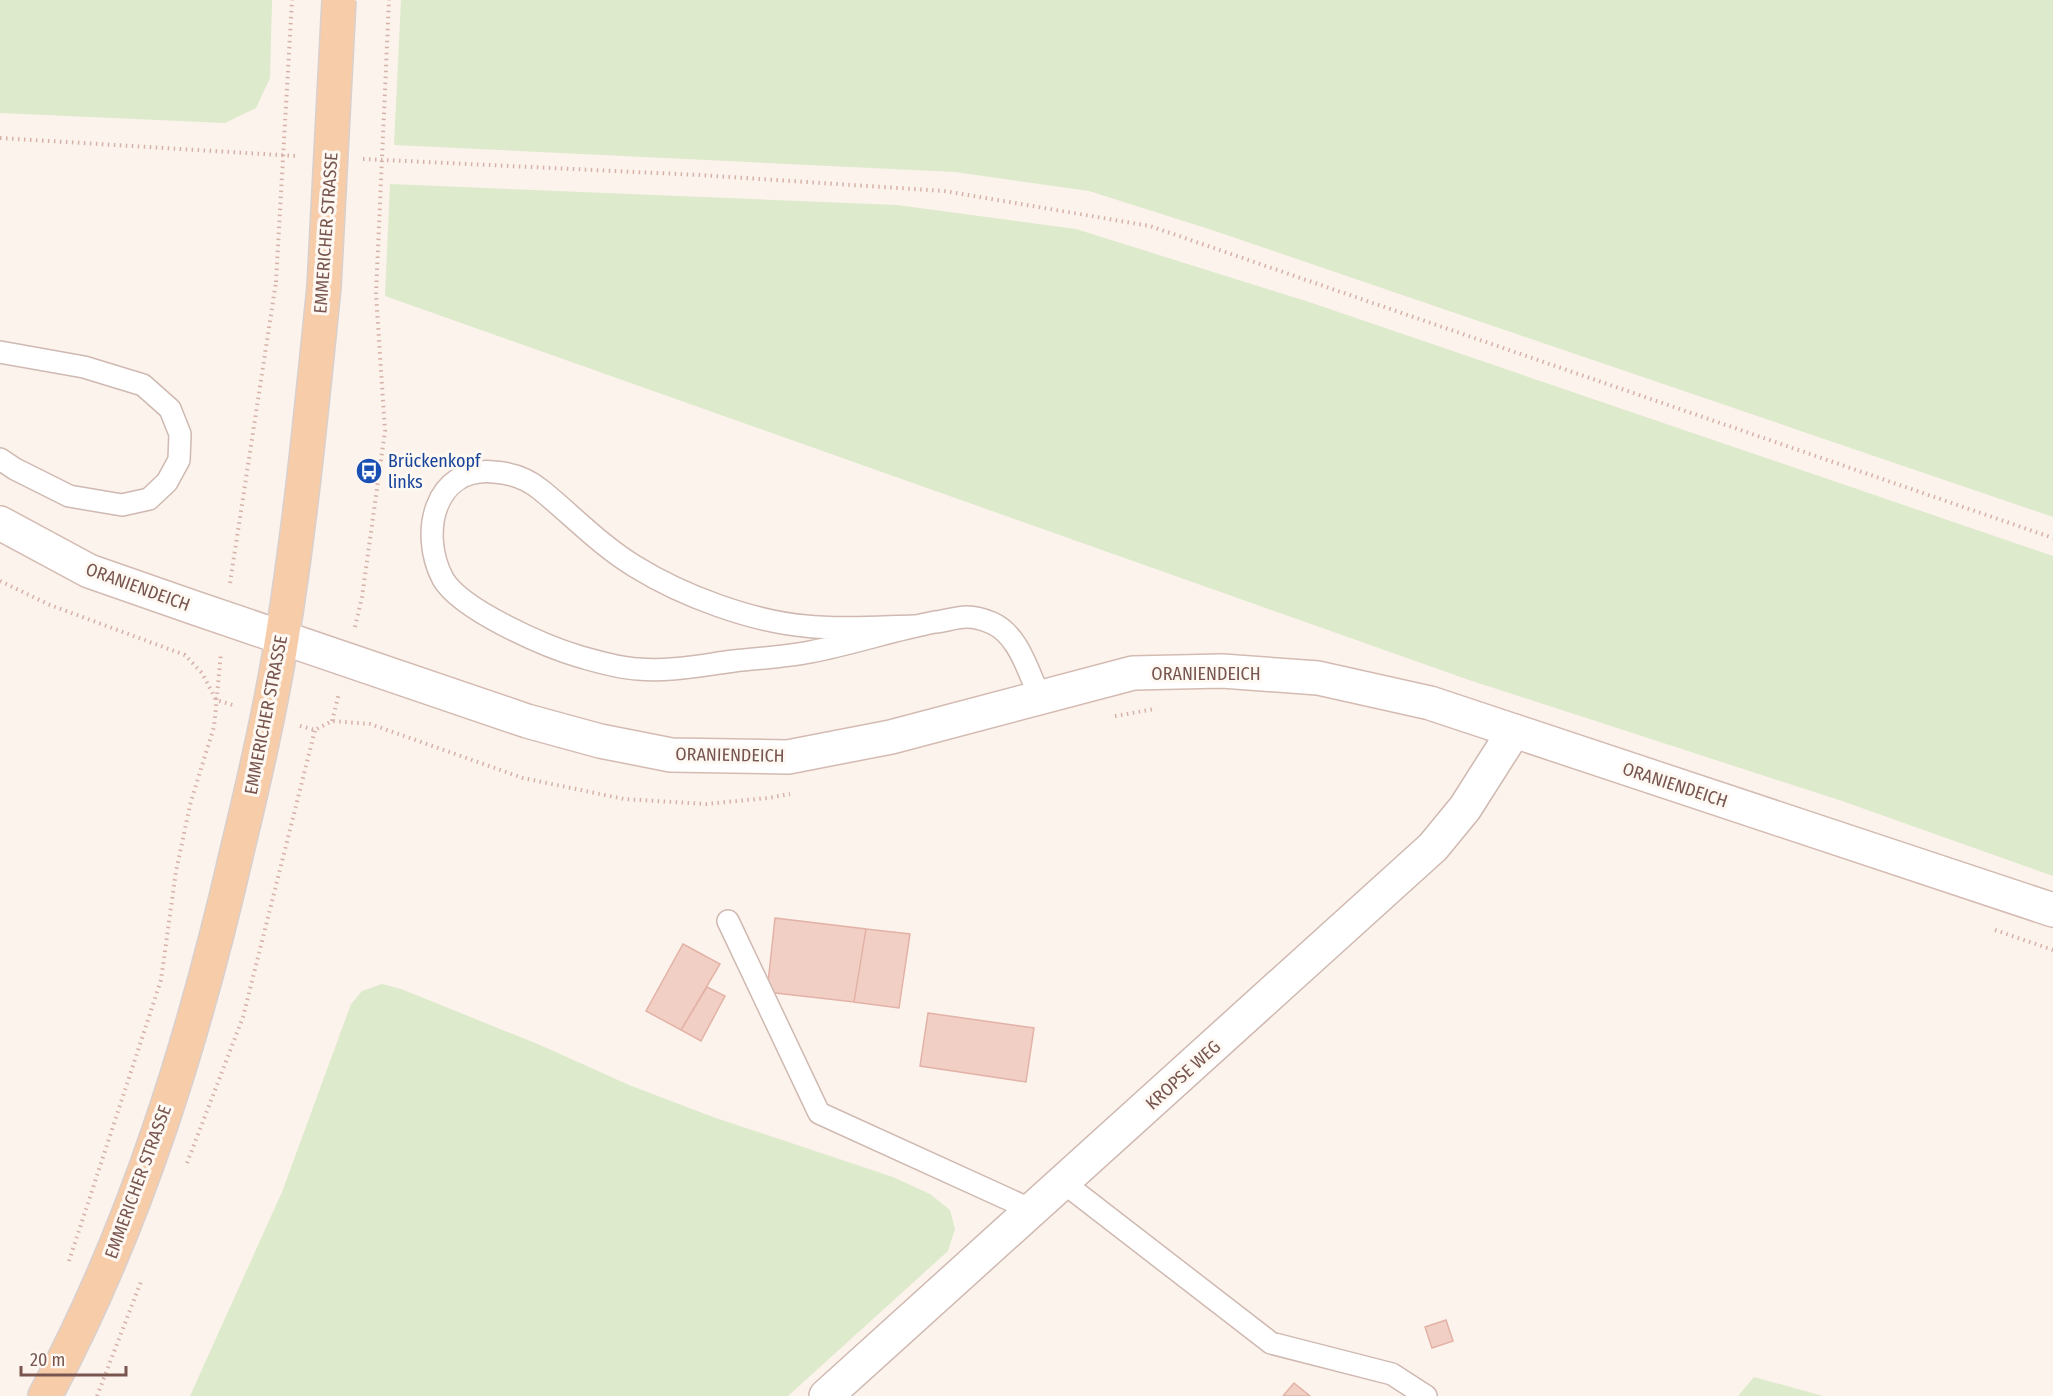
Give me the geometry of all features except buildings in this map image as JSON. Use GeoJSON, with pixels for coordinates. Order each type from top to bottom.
{"type":"FeatureCollection","features":[{"type":"Feature","properties":{"kind":"main road","name":"EMMERICHER STRASSE"},"geometry":{"type":"LineString","coordinates":[[45,1396],[102,1276],[139,1185],[190,1040],[255,775],[282,637],[306,462],[324,287],[339,0]]}},
{"type":"Feature","properties":{"kind":"main road","name":"ORANIENDEICH"},"geometry":{"type":"LineString","coordinates":[[0,523],[90,571],[527,721],[600,741],[670,754],[788,757],[891,737],[1133,674],[1222,670],[1318,678],[1430,703],[2053,910]]}},
{"type":"Feature","properties":{"kind":"main road","name":"KROPSE WEG"},"geometry":{"type":"LineString","coordinates":[[826,1396],[1433,847],[1465,808],[1514,731]]}},
{"type":"Feature","properties":{"kind":"lane"},"geometry":{"type":"LineString","coordinates":[[0,352],[84,367],[143,385],[170,409],[180,434],[179,460],[167,482],[149,499],[122,505],[69,496],[0,459]]}},
{"type":"Feature","properties":{"kind":"lane"},"geometry":{"type":"LineString","coordinates":[[914,626],[805,626],[750,616],[696,597],[637,568],[605,545],[535,484],[508,473],[481,471],[460,478],[447,489],[435,509],[432,534],[436,560],[444,580],[460,599],[495,620],[575,655],[607,664],[639,669],[682,668],[809,652],[914,626],[969,616],[993,623],[1008,634],[1040,697]]}},
{"type":"Feature","properties":{"kind":"lane"},"geometry":{"type":"LineString","coordinates":[[728,921],[819,1113],[1032,1210]]}},
{"type":"Feature","properties":{"kind":"lane"},"geometry":{"type":"LineString","coordinates":[[1064,1182],[1271,1343],[1392,1374],[1426,1396]]}},
{"type":"Feature","properties":{"kind":"path"},"geometry":{"type":"LineString","coordinates":[[65,1272],[161,980],[176,871],[191,801],[214,727],[225,617],[276,282],[291,0]]}},
{"type":"Feature","properties":{"kind":"path"},"geometry":{"type":"LineString","coordinates":[[347,659],[362,597],[385,431],[376,294],[389,0]]}},
{"type":"Feature","properties":{"kind":"path"},"geometry":{"type":"LineString","coordinates":[[0,138],[300,156]]}},
{"type":"Feature","properties":{"kind":"path"},"geometry":{"type":"LineString","coordinates":[[357,159],[699,175],[944,191],[1150,226],[2053,538]]}},
{"type":"Feature","properties":{"kind":"path"},"geometry":{"type":"LineString","coordinates":[[0,581],[50,605],[185,655],[202,673],[216,700]]}},
{"type":"Feature","properties":{"kind":"path"},"geometry":{"type":"LineString","coordinates":[[315,730],[332,721]]}},
{"type":"Feature","properties":{"kind":"green space"},"geometry":{"type":"Polygon","coordinates":[[[0,0],[272,0],[270,78],[256,108],[225,123],[0,113],[0,0]]]}},
{"type":"Feature","properties":{"kind":"green space"},"geometry":{"type":"Polygon","coordinates":[[[401,0],[2053,0],[2053,517],[1212,230],[1089,191],[955,172],[394,145],[401,0]]]}},
{"type":"Feature","properties":{"kind":"green space"},"geometry":{"type":"Polygon","coordinates":[[[390,184],[897,205],[1076,229],[1312,303],[2053,556],[2053,876],[1842,801],[1469,680],[385,296],[390,184]]]}},
{"type":"Feature","properties":{"kind":"green space"},"geometry":{"type":"Polygon","coordinates":[[[382,984],[401,989],[540,1045],[629,1085],[713,1117],[893,1177],[930,1194],[950,1210],[955,1229],[948,1251],[788,1396],[190,1396],[282,1192],[351,1004],[362,991],[382,984]]]}},
{"type":"Feature","properties":{"kind":"green space"},"geometry":{"type":"Polygon","coordinates":[[[1754,1377],[1823,1396],[1738,1396],[1754,1377]]]}},
{"type":"Feature","properties":{"kind":"place","name":"Brückenkopf links"},"geometry":{"type":"Point","coordinates":[369,471]}}]}
